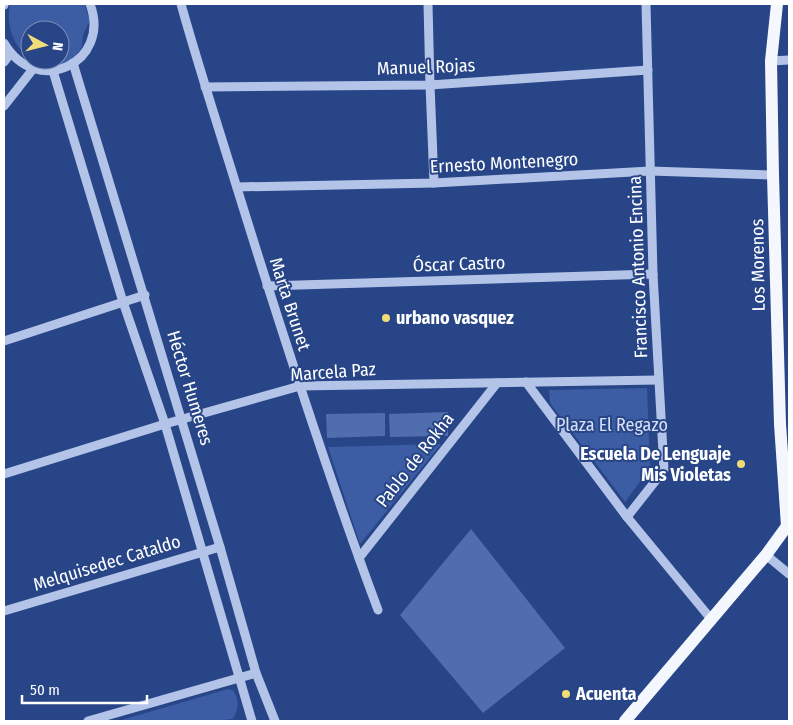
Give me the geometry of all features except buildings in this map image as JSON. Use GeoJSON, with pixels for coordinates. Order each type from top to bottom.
{"type":"FeatureCollection","features":[{"type":"Feature","properties":{"kind":"main road","name":"Los Morenos"},"geometry":{"type":"LineString","coordinates":[[777,4],[771,60],[773,174],[788,526]]}},
{"type":"Feature","properties":{"kind":"main road"},"geometry":{"type":"LineString","coordinates":[[625,721],[766,555],[788,526]]}},
{"type":"Feature","properties":{"kind":"street"},"geometry":{"type":"LineString","coordinates":[[43,70],[53,71],[73,63],[84,54],[92,41],[95,27],[94,13],[90,4]]}},
{"type":"Feature","properties":{"kind":"street","name":"Marta Brunet"},"geometry":{"type":"LineString","coordinates":[[181,4],[205,88],[267,286],[378,610]]}},
{"type":"Feature","properties":{"kind":"street"},"geometry":{"type":"LineString","coordinates":[[428,4],[434,183]]}},
{"type":"Feature","properties":{"kind":"street","name":"Francisco Antonio Encina"},"geometry":{"type":"LineString","coordinates":[[627,517],[664,470],[652,274],[646,4]]}},
{"type":"Feature","properties":{"kind":"street"},"geometry":{"type":"LineString","coordinates":[[4,43],[10,54],[20,62]]}},
{"type":"Feature","properties":{"kind":"street"},"geometry":{"type":"LineString","coordinates":[[4,62],[10,54]]}},
{"type":"Feature","properties":{"kind":"street"},"geometry":{"type":"LineString","coordinates":[[771,60],[789,60]]}},
{"type":"Feature","properties":{"kind":"street","name":"Héctor Humeres"},"geometry":{"type":"LineString","coordinates":[[73,63],[145,295],[256,673],[274,721]]}},
{"type":"Feature","properties":{"kind":"street"},"geometry":{"type":"LineString","coordinates":[[4,106],[32,70]]}},
{"type":"Feature","properties":{"kind":"street","name":"Manuel Rojas"},"geometry":{"type":"LineString","coordinates":[[205,88],[430,85],[648,70]]}},
{"type":"Feature","properties":{"kind":"street","name":"Héctor Humeres"},"geometry":{"type":"LineString","coordinates":[[53,71],[123,302],[165,424],[204,552],[238,679],[252,721]]}},
{"type":"Feature","properties":{"kind":"street","name":"Ernesto Montenegro"},"geometry":{"type":"LineString","coordinates":[[237,187],[434,183],[650,171],[773,174]]}},
{"type":"Feature","properties":{"kind":"street","name":"Óscar Castro"},"geometry":{"type":"LineString","coordinates":[[267,286],[652,274]]}},
{"type":"Feature","properties":{"kind":"street"},"geometry":{"type":"LineString","coordinates":[[4,341],[145,295]]}},
{"type":"Feature","properties":{"kind":"street","name":"Marcela Paz"},"geometry":{"type":"LineString","coordinates":[[4,474],[165,424],[300,386],[658,380]]}},
{"type":"Feature","properties":{"kind":"street"},"geometry":{"type":"LineString","coordinates":[[526,382],[627,517],[711,619]]}},
{"type":"Feature","properties":{"kind":"street","name":"Pablo de Rokha"},"geometry":{"type":"LineString","coordinates":[[359,558],[498,383]]}},
{"type":"Feature","properties":{"kind":"street","name":"Melquisedec Cataldo"},"geometry":{"type":"LineString","coordinates":[[4,611],[220,547]]}},
{"type":"Feature","properties":{"kind":"street"},"geometry":{"type":"LineString","coordinates":[[766,555],[789,574]]}},
{"type":"Feature","properties":{"kind":"street"},"geometry":{"type":"LineString","coordinates":[[88,721],[256,673]]}},
{"type":"Feature","properties":{"kind":"green space"},"geometry":{"type":"Polygon","coordinates":[[[10,4],[84,4],[90,20],[83,35],[80,50],[70,60],[70,20],[20,20],[20,49],[13,38],[9,22],[10,4]]]}},
{"type":"Feature","properties":{"kind":"green space","name":"Plaza El Regazo"},"geometry":{"type":"Polygon","coordinates":[[[647,388],[650,468],[625,502],[550,403],[549,390],[647,388]]]}},
{"type":"Feature","properties":{"kind":"green space"},"geometry":{"type":"Polygon","coordinates":[[[441,444],[360,544],[328,447],[441,444]]]}},
{"type":"Feature","properties":{"kind":"green space"},"geometry":{"type":"Polygon","coordinates":[[[228,689],[234,691],[237,698],[237,708],[233,719],[212,721],[118,721],[228,689]]]}},
{"type":"Feature","properties":{"kind":"place","name":"urbano vasquez"},"geometry":{"type":"Point","coordinates":[386,318]}},
{"type":"Feature","properties":{"kind":"place","name":"Escuela De Lenguaje Mis Violetas"},"geometry":{"type":"Point","coordinates":[741,464]}},
{"type":"Feature","properties":{"kind":"place","name":"Acuenta"},"geometry":{"type":"Point","coordinates":[566,694]}}]}
